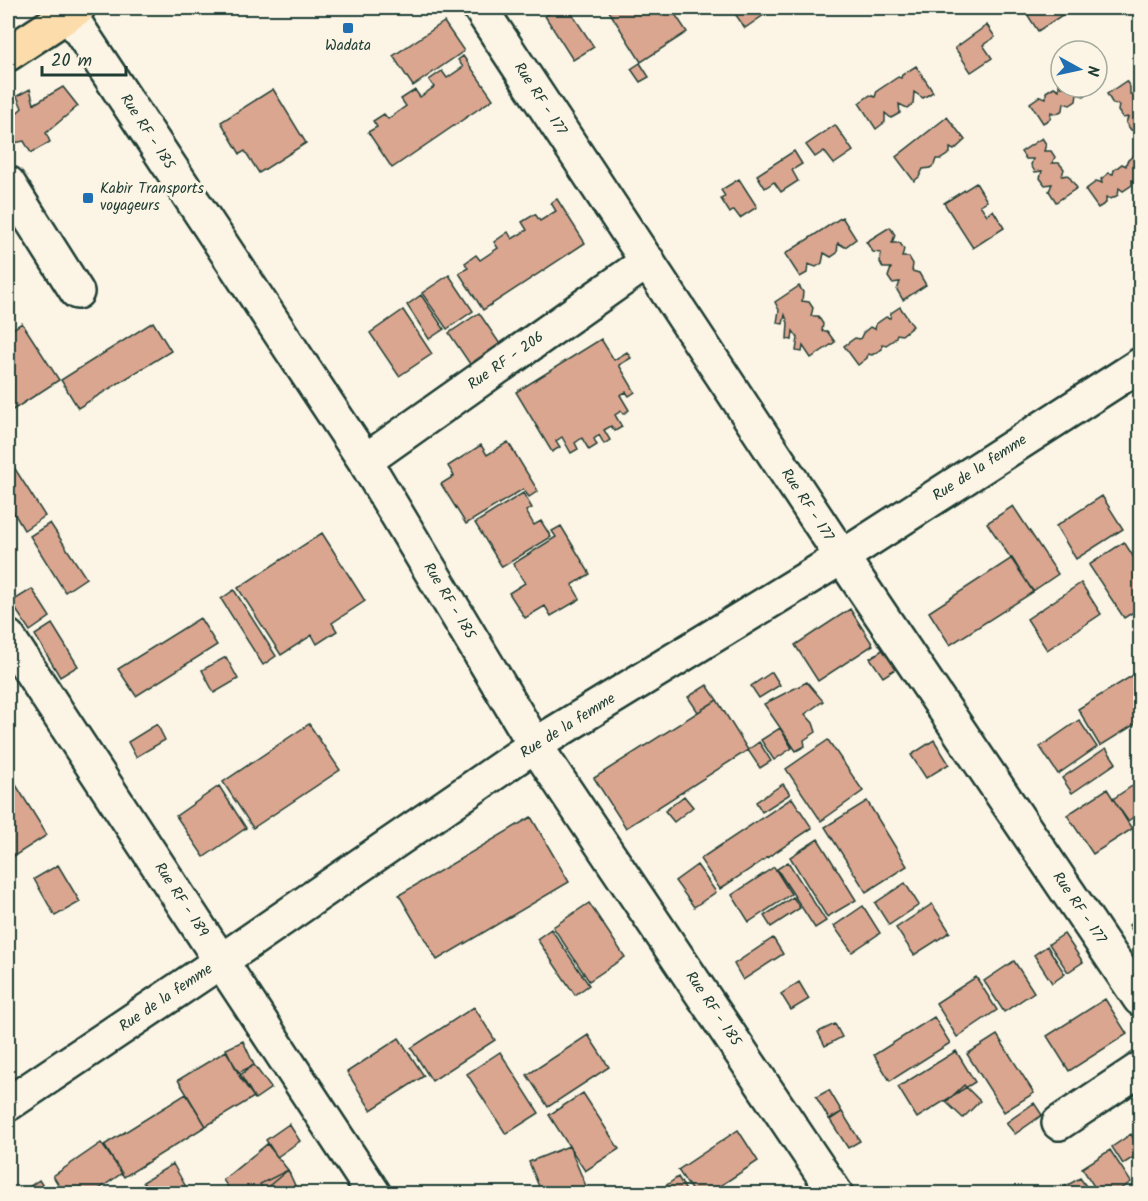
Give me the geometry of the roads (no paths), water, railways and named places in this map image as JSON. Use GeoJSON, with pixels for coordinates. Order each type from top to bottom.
{"type":"FeatureCollection","features":[{"type":"Feature","properties":{"kind":"main road"},"geometry":{"type":"LineString","coordinates":[[8,54],[71,9]]}},
{"type":"Feature","properties":{"kind":"street","name":"Rue RF - 177"},"geometry":{"type":"LineString","coordinates":[[480,8],[842,557],[1140,999]]}},
{"type":"Feature","properties":{"kind":"street","name":"Rue RF - 185"},"geometry":{"type":"LineString","coordinates":[[71,9],[365,461],[536,745],[836,1194]]}},
{"type":"Feature","properties":{"kind":"street"},"geometry":{"type":"LineString","coordinates":[[8,183],[77,292]]}},
{"type":"Feature","properties":{"kind":"street","name":"Rue RF - 206"},"geometry":{"type":"LineString","coordinates":[[365,461],[648,261]]}},
{"type":"Feature","properties":{"kind":"street","name":"Rue de la femme"},"geometry":{"type":"LineString","coordinates":[[8,1104],[536,745],[842,557],[1140,365]]}},
{"type":"Feature","properties":{"kind":"street","name":"Rue RF - 189"},"geometry":{"type":"LineString","coordinates":[[8,637],[374,1194]]}},
{"type":"Feature","properties":{"kind":"street"},"geometry":{"type":"LineString","coordinates":[[1059,1123],[1140,1069]]}},
{"type":"Feature","properties":{"kind":"place","name":"Wadata"},"geometry":{"type":"Point","coordinates":[348,28]}},
{"type":"Feature","properties":{"kind":"place","name":"Kabir Transports voyageurs"},"geometry":{"type":"Point","coordinates":[88,198]}}]}
